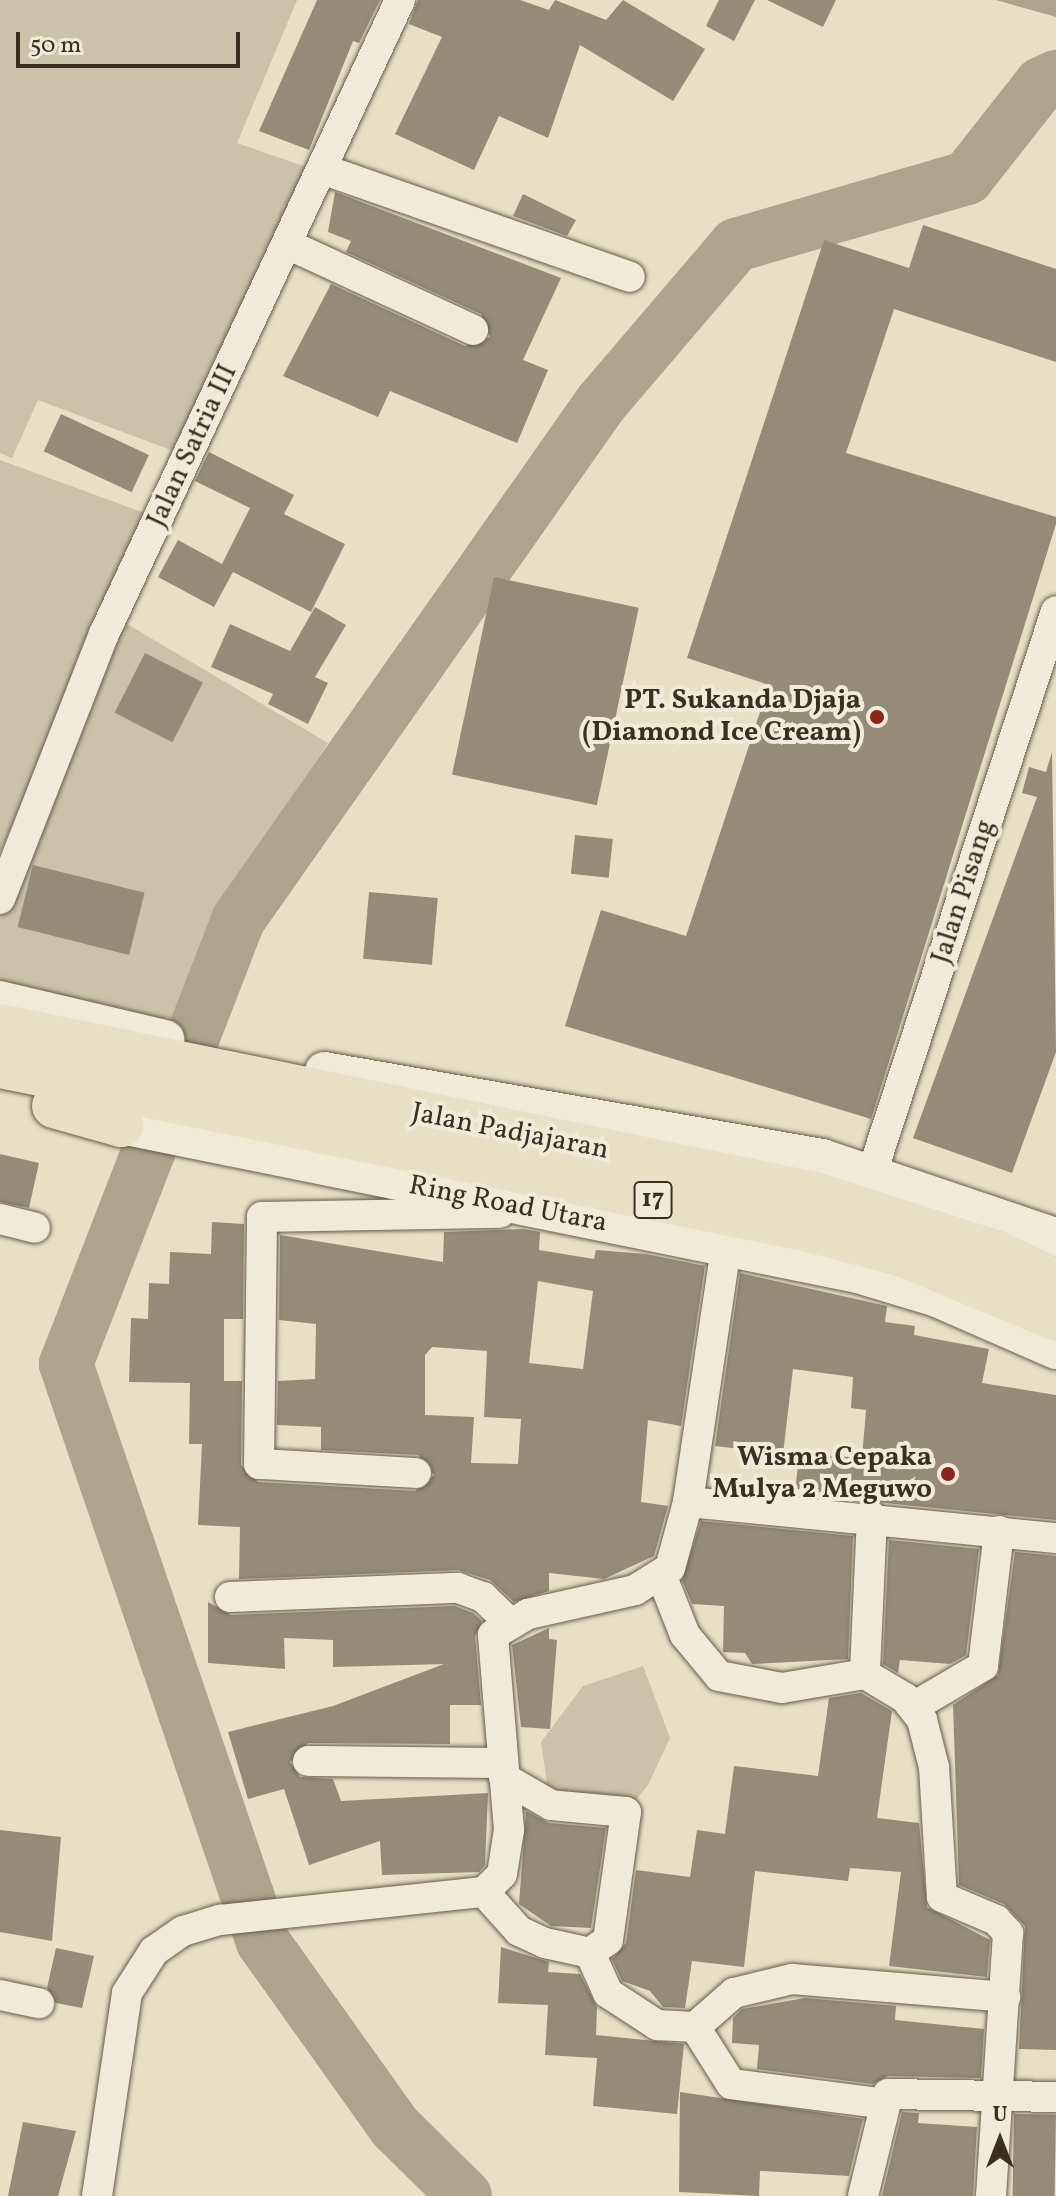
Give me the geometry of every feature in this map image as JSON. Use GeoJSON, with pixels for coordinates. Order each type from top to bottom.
{"type":"FeatureCollection","features":[{"type":"Feature","properties":{"kind":"highway","name":"Jalan Padjajaran"},"geometry":{"type":"LineString","coordinates":[[0,1026],[132,1078]]}},
{"type":"Feature","properties":{"kind":"highway","name":"Jalan Padjajaran"},"geometry":{"type":"LineString","coordinates":[[0,1066],[132,1078],[809,1230],[903,1255],[1056,1319]]}},
{"type":"Feature","properties":{"kind":"highway","name":"Ring Road Utara"},"geometry":{"type":"LineString","coordinates":[[0,1091],[132,1078]]}},
{"type":"Feature","properties":{"kind":"highway","name":"Jalan Padjajaran"},"geometry":{"type":"LineString","coordinates":[[244,1102],[580,1131],[888,1214],[1056,1281]]}},
{"type":"Feature","properties":{"kind":"street","name":"Jalan Satria III"},"geometry":{"type":"LineString","coordinates":[[0,899],[104,634],[400,0]]}},
{"type":"Feature","properties":{"kind":"street"},"geometry":{"type":"LineString","coordinates":[[322,169],[630,277]]}},
{"type":"Feature","properties":{"kind":"street"},"geometry":{"type":"LineString","coordinates":[[287,244],[473,330]]}},
{"type":"Feature","properties":{"kind":"street","name":"Jalan Pisang"},"geometry":{"type":"LineString","coordinates":[[872,1173],[1056,611]]}},
{"type":"Feature","properties":{"kind":"street","name":"Ring Road Utara"},"geometry":{"type":"LineString","coordinates":[[0,1000],[132,1078],[244,1102],[552,1213],[902,1285],[1056,1350]]}},
{"type":"Feature","properties":{"kind":"street"},"geometry":{"type":"LineString","coordinates":[[580,1131],[822,1158],[1056,1237]]}},
{"type":"Feature","properties":{"kind":"street"},"geometry":{"type":"LineString","coordinates":[[416,1473],[259,1464],[262,1217],[552,1213]]}},
{"type":"Feature","properties":{"kind":"street"},"geometry":{"type":"LineString","coordinates":[[0,1219],[35,1228]]}},
{"type":"Feature","properties":{"kind":"street"},"geometry":{"type":"LineString","coordinates":[[726,1247],[688,1502],[662,1577],[685,1635],[728,1680],[782,1688],[865,1674],[915,1706],[934,1767],[939,1889],[948,1903],[1004,1925],[1010,1945],[991,2196]]}},
{"type":"Feature","properties":{"kind":"street"},"geometry":{"type":"LineString","coordinates":[[688,1502],[872,1517],[1056,1538]]}},
{"type":"Feature","properties":{"kind":"street"},"geometry":{"type":"LineString","coordinates":[[865,1674],[872,1517]]}},
{"type":"Feature","properties":{"kind":"street"},"geometry":{"type":"LineString","coordinates":[[915,1706],[986,1661],[999,1531]]}},
{"type":"Feature","properties":{"kind":"street"},"geometry":{"type":"LineString","coordinates":[[97,2196],[134,1974],[183,1931],[220,1920],[304,1907],[484,1892],[502,1874],[507,1856],[492,1647],[508,1621],[662,1577]]}},
{"type":"Feature","properties":{"kind":"street"},"geometry":{"type":"LineString","coordinates":[[230,1597],[458,1588],[483,1597],[508,1621]]}},
{"type":"Feature","properties":{"kind":"street"},"geometry":{"type":"LineString","coordinates":[[308,1761],[503,1770],[551,1805],[626,1812],[608,1940],[590,1953]]}},
{"type":"Feature","properties":{"kind":"street"},"geometry":{"type":"LineString","coordinates":[[484,1892],[519,1931],[590,1953],[608,1993],[631,2014],[657,2025],[695,2027],[742,1989],[792,1979],[1005,1997]]}},
{"type":"Feature","properties":{"kind":"street"},"geometry":{"type":"LineString","coordinates":[[0,1995],[39,2003]]}},
{"type":"Feature","properties":{"kind":"street"},"geometry":{"type":"LineString","coordinates":[[695,2027],[731,2084],[880,2103],[904,2090],[1056,2097]]}},
{"type":"Feature","properties":{"kind":"street"},"geometry":{"type":"LineString","coordinates":[[863,2196],[880,2103]]}},
{"type":"Feature","properties":{"kind":"shaded area"},"geometry":{"type":"Polygon","coordinates":[[[0,0],[297,0],[237,143],[309,168],[176,452],[38,400],[12,458],[0,453],[0,0]]]}},
{"type":"Feature","properties":{"kind":"shaded area"},"geometry":{"type":"Polygon","coordinates":[[[996,0],[1056,0],[1056,17],[996,0]]]}},
{"type":"Feature","properties":{"kind":"shaded area"},"geometry":{"type":"Polygon","coordinates":[[[0,460],[150,515],[0,852],[0,460]]]}},
{"type":"Feature","properties":{"kind":"shaded area"},"geometry":{"type":"Polygon","coordinates":[[[122,621],[328,743],[225,906],[187,1034],[0,994],[0,918],[122,621]]]}},
{"type":"Feature","properties":{"kind":"shaded area"},"geometry":{"type":"Polygon","coordinates":[[[643,1666],[670,1738],[648,1785],[628,1810],[550,1803],[541,1742],[583,1686],[643,1666]]]}},
{"type":"Feature","properties":{"kind":"building"},"geometry":{"type":"Polygon","coordinates":[[[317,0],[380,0],[359,43],[353,41],[309,150],[259,131],[317,0]]]}},
{"type":"Feature","properties":{"kind":"building"},"geometry":{"type":"Polygon","coordinates":[[[418,0],[520,0],[549,10],[555,0],[606,20],[623,0],[705,49],[673,101],[580,45],[548,138],[499,116],[474,170],[395,134],[442,37],[409,24],[418,0]]]}},
{"type":"Feature","properties":{"kind":"building"},"geometry":{"type":"Polygon","coordinates":[[[719,0],[755,0],[734,41],[706,26],[719,0]]]}},
{"type":"Feature","properties":{"kind":"building"},"geometry":{"type":"Polygon","coordinates":[[[767,0],[836,0],[823,27],[767,0]]]}},
{"type":"Feature","properties":{"kind":"building"},"geometry":{"type":"Polygon","coordinates":[[[335,192],[561,278],[523,360],[548,370],[517,443],[390,391],[378,417],[283,376],[331,284],[465,346],[490,337],[481,314],[346,252],[351,241],[328,232],[335,192]]]}},
{"type":"Feature","properties":{"kind":"building"},"geometry":{"type":"Polygon","coordinates":[[[523,194],[576,220],[567,236],[513,216],[523,194]]]}},
{"type":"Feature","properties":{"kind":"building","name":"PT. Sukanda Djaja (Diamond Ice Cream)"},"geometry":{"type":"Polygon","coordinates":[[[923,225],[1056,269],[1056,362],[894,309],[846,453],[1056,517],[1056,524],[871,1119],[565,1026],[601,910],[686,936],[769,685],[687,658],[824,240],[909,268],[923,225]]]}},
{"type":"Feature","properties":{"kind":"building"},"geometry":{"type":"Polygon","coordinates":[[[61,414],[149,455],[132,492],[44,451],[61,414]]]}},
{"type":"Feature","properties":{"kind":"building"},"geometry":{"type":"Polygon","coordinates":[[[209,452],[294,495],[284,514],[345,544],[311,612],[233,572],[214,607],[158,577],[178,540],[222,564],[250,508],[195,481],[209,452]]]}},
{"type":"Feature","properties":{"kind":"building"},"geometry":{"type":"Polygon","coordinates":[[[494,577],[639,608],[597,805],[452,775],[494,577]]]}},
{"type":"Feature","properties":{"kind":"building"},"geometry":{"type":"Polygon","coordinates":[[[315,607],[346,625],[315,677],[328,683],[308,724],[268,704],[273,694],[211,667],[230,624],[290,651],[315,607]]]}},
{"type":"Feature","properties":{"kind":"building"},"geometry":{"type":"Polygon","coordinates":[[[145,653],[203,683],[172,742],[115,713],[145,653]]]}},
{"type":"Feature","properties":{"kind":"building"},"geometry":{"type":"Polygon","coordinates":[[[1052,752],[1056,1052],[1012,1173],[913,1138],[1037,797],[1022,793],[1029,767],[1046,772],[1052,752]]]}},
{"type":"Feature","properties":{"kind":"building"},"geometry":{"type":"Polygon","coordinates":[[[575,835],[613,839],[609,878],[571,874],[575,835]]]}},
{"type":"Feature","properties":{"kind":"building"},"geometry":{"type":"Polygon","coordinates":[[[33,865],[145,893],[129,955],[18,927],[33,865]]]}},
{"type":"Feature","properties":{"kind":"building"},"geometry":{"type":"Polygon","coordinates":[[[369,892],[438,898],[432,965],[363,959],[369,892]]]}},
{"type":"Feature","properties":{"kind":"building"},"geometry":{"type":"Polygon","coordinates":[[[0,1154],[39,1163],[29,1208],[0,1202],[0,1154]]]}},
{"type":"Feature","properties":{"kind":"building"},"geometry":{"type":"Polygon","coordinates":[[[212,1222],[244,1224],[243,1319],[224,1319],[224,1381],[242,1381],[241,1465],[258,1482],[415,1491],[434,1475],[418,1455],[321,1450],[321,1427],[277,1425],[278,1381],[315,1379],[316,1324],[279,1320],[280,1235],[443,1262],[444,1232],[523,1229],[540,1232],[539,1250],[594,1259],[596,1250],[646,1254],[705,1266],[681,1426],[648,1420],[641,1502],[668,1506],[654,1556],[604,1579],[549,1573],[549,1591],[514,1602],[490,1580],[458,1570],[239,1579],[240,1527],[198,1525],[202,1444],[189,1444],[190,1383],[129,1382],[131,1318],[148,1319],[149,1283],[169,1284],[170,1252],[211,1254],[212,1222]],[[538,1281],[529,1363],[583,1369],[593,1291],[538,1281]],[[432,1347],[425,1355],[425,1415],[474,1417],[471,1463],[518,1464],[521,1419],[484,1417],[487,1351],[432,1347]]]}},
{"type":"Feature","properties":{"kind":"building"},"geometry":{"type":"Polygon","coordinates":[[[740,1273],[887,1306],[885,1322],[915,1326],[914,1335],[989,1349],[982,1383],[1056,1395],[1056,1520],[795,1494],[799,1453],[862,1458],[866,1410],[851,1408],[853,1377],[793,1369],[783,1454],[715,1446],[740,1273]]]}},
{"type":"Feature","properties":{"kind":"building"},"geometry":{"type":"Polygon","coordinates":[[[701,1521],[853,1536],[848,1659],[752,1664],[745,1653],[723,1652],[724,1606],[692,1604],[682,1580],[701,1521]]]}},
{"type":"Feature","properties":{"kind":"building"},"geometry":{"type":"Polygon","coordinates":[[[889,1540],[979,1549],[966,1655],[950,1664],[900,1660],[898,1673],[883,1664],[889,1540]]]}},
{"type":"Feature","properties":{"kind":"building"},"geometry":{"type":"Polygon","coordinates":[[[1015,1552],[1056,1556],[1056,2050],[1019,2049],[1025,1926],[1004,1904],[959,1885],[953,1705],[998,1675],[1015,1552]]]}},
{"type":"Feature","properties":{"kind":"building"},"geometry":{"type":"Polygon","coordinates":[[[208,1602],[231,1615],[455,1606],[473,1613],[482,1621],[475,1636],[481,1705],[450,1705],[450,1744],[308,1743],[290,1762],[300,1777],[333,1779],[341,1801],[488,1793],[485,1865],[479,1872],[382,1875],[380,1841],[309,1865],[284,1789],[248,1799],[228,1732],[333,1706],[444,1664],[333,1667],[333,1640],[284,1638],[285,1669],[208,1663],[208,1602]]]}},
{"type":"Feature","properties":{"kind":"building"},"geometry":{"type":"Polygon","coordinates":[[[549,1628],[549,1639],[557,1640],[550,1729],[521,1727],[512,1645],[549,1628]]]}},
{"type":"Feature","properties":{"kind":"building"},"geometry":{"type":"Polygon","coordinates":[[[861,1693],[892,1711],[877,1818],[919,1823],[927,1907],[990,1940],[987,1977],[889,1966],[901,1872],[850,1868],[848,1881],[755,1871],[744,1967],[692,1961],[685,2008],[663,2007],[650,1991],[622,1981],[612,1959],[626,1943],[636,1870],[690,1877],[697,1830],[725,1834],[734,1766],[818,1776],[829,1698],[861,1693]]]}},
{"type":"Feature","properties":{"kind":"building"},"geometry":{"type":"Polygon","coordinates":[[[526,1811],[549,1823],[606,1828],[591,1928],[551,1926],[519,1904],[526,1811]]]}},
{"type":"Feature","properties":{"kind":"building"},"geometry":{"type":"Polygon","coordinates":[[[0,1830],[61,1837],[52,1941],[0,1932],[0,1830]]]}},
{"type":"Feature","properties":{"kind":"building"},"geometry":{"type":"Polygon","coordinates":[[[501,1947],[549,1962],[548,1972],[580,1974],[597,2007],[596,2035],[684,2044],[677,2114],[593,2106],[597,2058],[545,2055],[548,2005],[498,2003],[501,1947]]]}},
{"type":"Feature","properties":{"kind":"building"},"geometry":{"type":"Polygon","coordinates":[[[56,1948],[94,1956],[82,2008],[56,2003],[47,1988],[56,1948]]]}},
{"type":"Feature","properties":{"kind":"building"},"geometry":{"type":"Polygon","coordinates":[[[805,1998],[896,2006],[895,2020],[984,2029],[981,2078],[888,2076],[873,2084],[757,2069],[759,2045],[732,2043],[733,2018],[742,2009],[805,1998]]]}},
{"type":"Feature","properties":{"kind":"building"},"geometry":{"type":"Polygon","coordinates":[[[680,2092],[863,2119],[849,2176],[760,2171],[759,2196],[679,2192],[680,2092]]]}},
{"type":"Feature","properties":{"kind":"building"},"geometry":{"type":"Polygon","coordinates":[[[902,2112],[919,2113],[918,2123],[977,2127],[973,2196],[882,2196],[902,2112]]]}},
{"type":"Feature","properties":{"kind":"building"},"geometry":{"type":"Polygon","coordinates":[[[1014,2114],[1056,2115],[1055,2196],[1013,2196],[1014,2114]]]}},
{"type":"Feature","properties":{"kind":"building"},"geometry":{"type":"Polygon","coordinates":[[[23,2122],[76,2131],[58,2196],[8,2196],[23,2122]]]}},
{"type":"Feature","properties":{"kind":"waterway"},"geometry":{"type":"LineString","coordinates":[[465,2196],[395,2127],[263,1942],[66,1364],[238,920],[601,403],[736,245],[967,178],[1041,84],[1056,77]]}},
{"type":"Feature","properties":{"kind":"place","name":"PT. Sukanda Djaja (Diamond Ice Cream)"},"geometry":{"type":"Point","coordinates":[877,717]}},
{"type":"Feature","properties":{"kind":"place","name":"Wisma Cepaka Mulya 2 Meguwo"},"geometry":{"type":"Point","coordinates":[948,1474]}}]}
